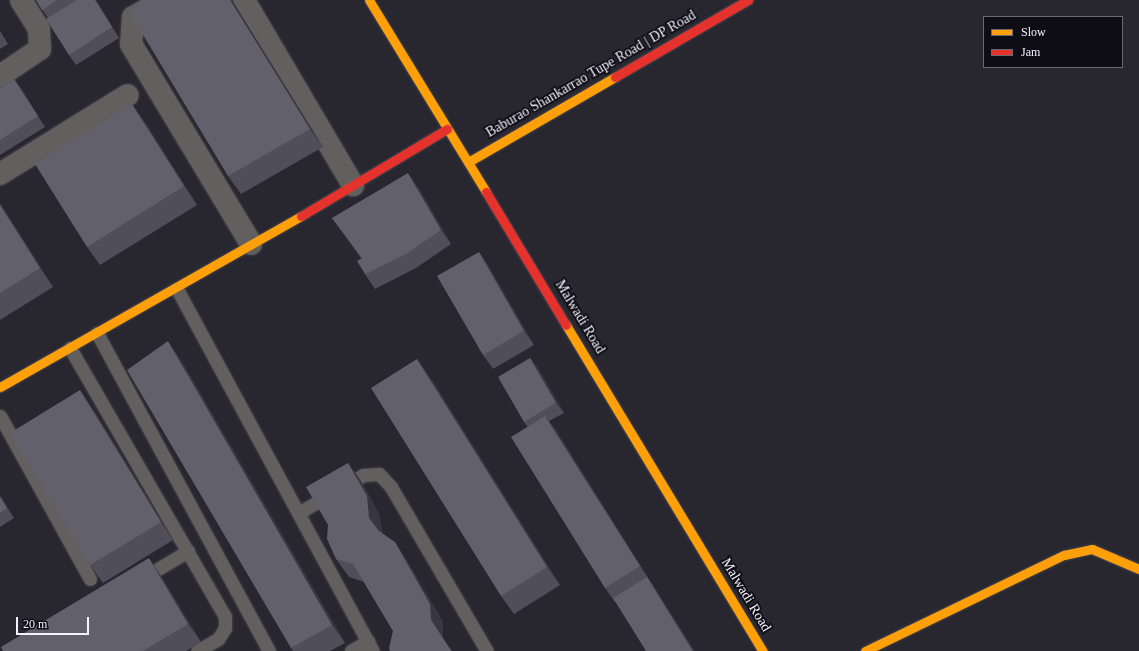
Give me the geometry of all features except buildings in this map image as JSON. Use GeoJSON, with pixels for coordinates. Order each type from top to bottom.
{"type":"FeatureCollection","features":[{"type":"Feature","properties":{"kind":"street"},"geometry":{"type":"LineString","coordinates":[[0,76],[40,49],[39,29],[21,0]]}},
{"type":"Feature","properties":{"kind":"street"},"geometry":{"type":"LineString","coordinates":[[163,0],[133,17],[131,44],[251,244]]}},
{"type":"Feature","properties":{"kind":"street"},"geometry":{"type":"LineString","coordinates":[[244,0],[353,185]]}},
{"type":"Feature","properties":{"kind":"street","name":"Malwadi Road"},"geometry":{"type":"LineString","coordinates":[[369,0],[447,129],[470,161],[763,651]]}},
{"type":"Feature","properties":{"kind":"street","name":"Baburao Shankarrao Tupe Road | DP Road"},"geometry":{"type":"LineString","coordinates":[[470,161],[748,0]]}},
{"type":"Feature","properties":{"kind":"street"},"geometry":{"type":"LineString","coordinates":[[0,174],[128,95]]}},
{"type":"Feature","properties":{"kind":"street"},"geometry":{"type":"LineString","coordinates":[[0,387],[177,289],[447,129]]}},
{"type":"Feature","properties":{"kind":"street"},"geometry":{"type":"LineString","coordinates":[[865,651],[1064,555],[1092,549],[1139,569]]}},
{"type":"Feature","properties":{"kind":"lane"},"geometry":{"type":"LineString","coordinates":[[177,289],[300,512],[371,646],[351,651]]}},
{"type":"Feature","properties":{"kind":"lane"},"geometry":{"type":"LineString","coordinates":[[97,333],[269,651]]}},
{"type":"Feature","properties":{"kind":"lane"},"geometry":{"type":"LineString","coordinates":[[70,348],[225,616],[225,628],[218,639],[198,651]]}},
{"type":"Feature","properties":{"kind":"lane"},"geometry":{"type":"LineString","coordinates":[[84,404],[98,396]]}},
{"type":"Feature","properties":{"kind":"lane"},"geometry":{"type":"LineString","coordinates":[[0,416],[90,579]]}},
{"type":"Feature","properties":{"kind":"lane"},"geometry":{"type":"LineString","coordinates":[[15,444],[29,436]]}},
{"type":"Feature","properties":{"kind":"lane"},"geometry":{"type":"LineString","coordinates":[[300,512],[363,475],[378,474],[391,487],[486,651]]}},
{"type":"Feature","properties":{"kind":"lane"},"geometry":{"type":"LineString","coordinates":[[126,587],[188,552]]}},
{"type":"Feature","properties":{"kind":"traffic: slow"},"geometry":{"type":"LineString","coordinates":[[369,0],[486,192]]}},
{"type":"Feature","properties":{"kind":"traffic: slow"},"geometry":{"type":"LineString","coordinates":[[470,161],[615,77]]}},
{"type":"Feature","properties":{"kind":"traffic: slow"},"geometry":{"type":"LineString","coordinates":[[0,387],[301,216]]}},
{"type":"Feature","properties":{"kind":"traffic: slow"},"geometry":{"type":"LineString","coordinates":[[566,325],[763,651]]}},
{"type":"Feature","properties":{"kind":"traffic: slow"},"geometry":{"type":"LineString","coordinates":[[865,651],[1064,555],[1092,549],[1139,569]]}},
{"type":"Feature","properties":{"kind":"traffic: jam"},"geometry":{"type":"LineString","coordinates":[[615,77],[748,0]]}},
{"type":"Feature","properties":{"kind":"traffic: jam"},"geometry":{"type":"LineString","coordinates":[[301,216],[447,129]]}},
{"type":"Feature","properties":{"kind":"traffic: jam"},"geometry":{"type":"LineString","coordinates":[[486,192],[566,325]]}}]}
